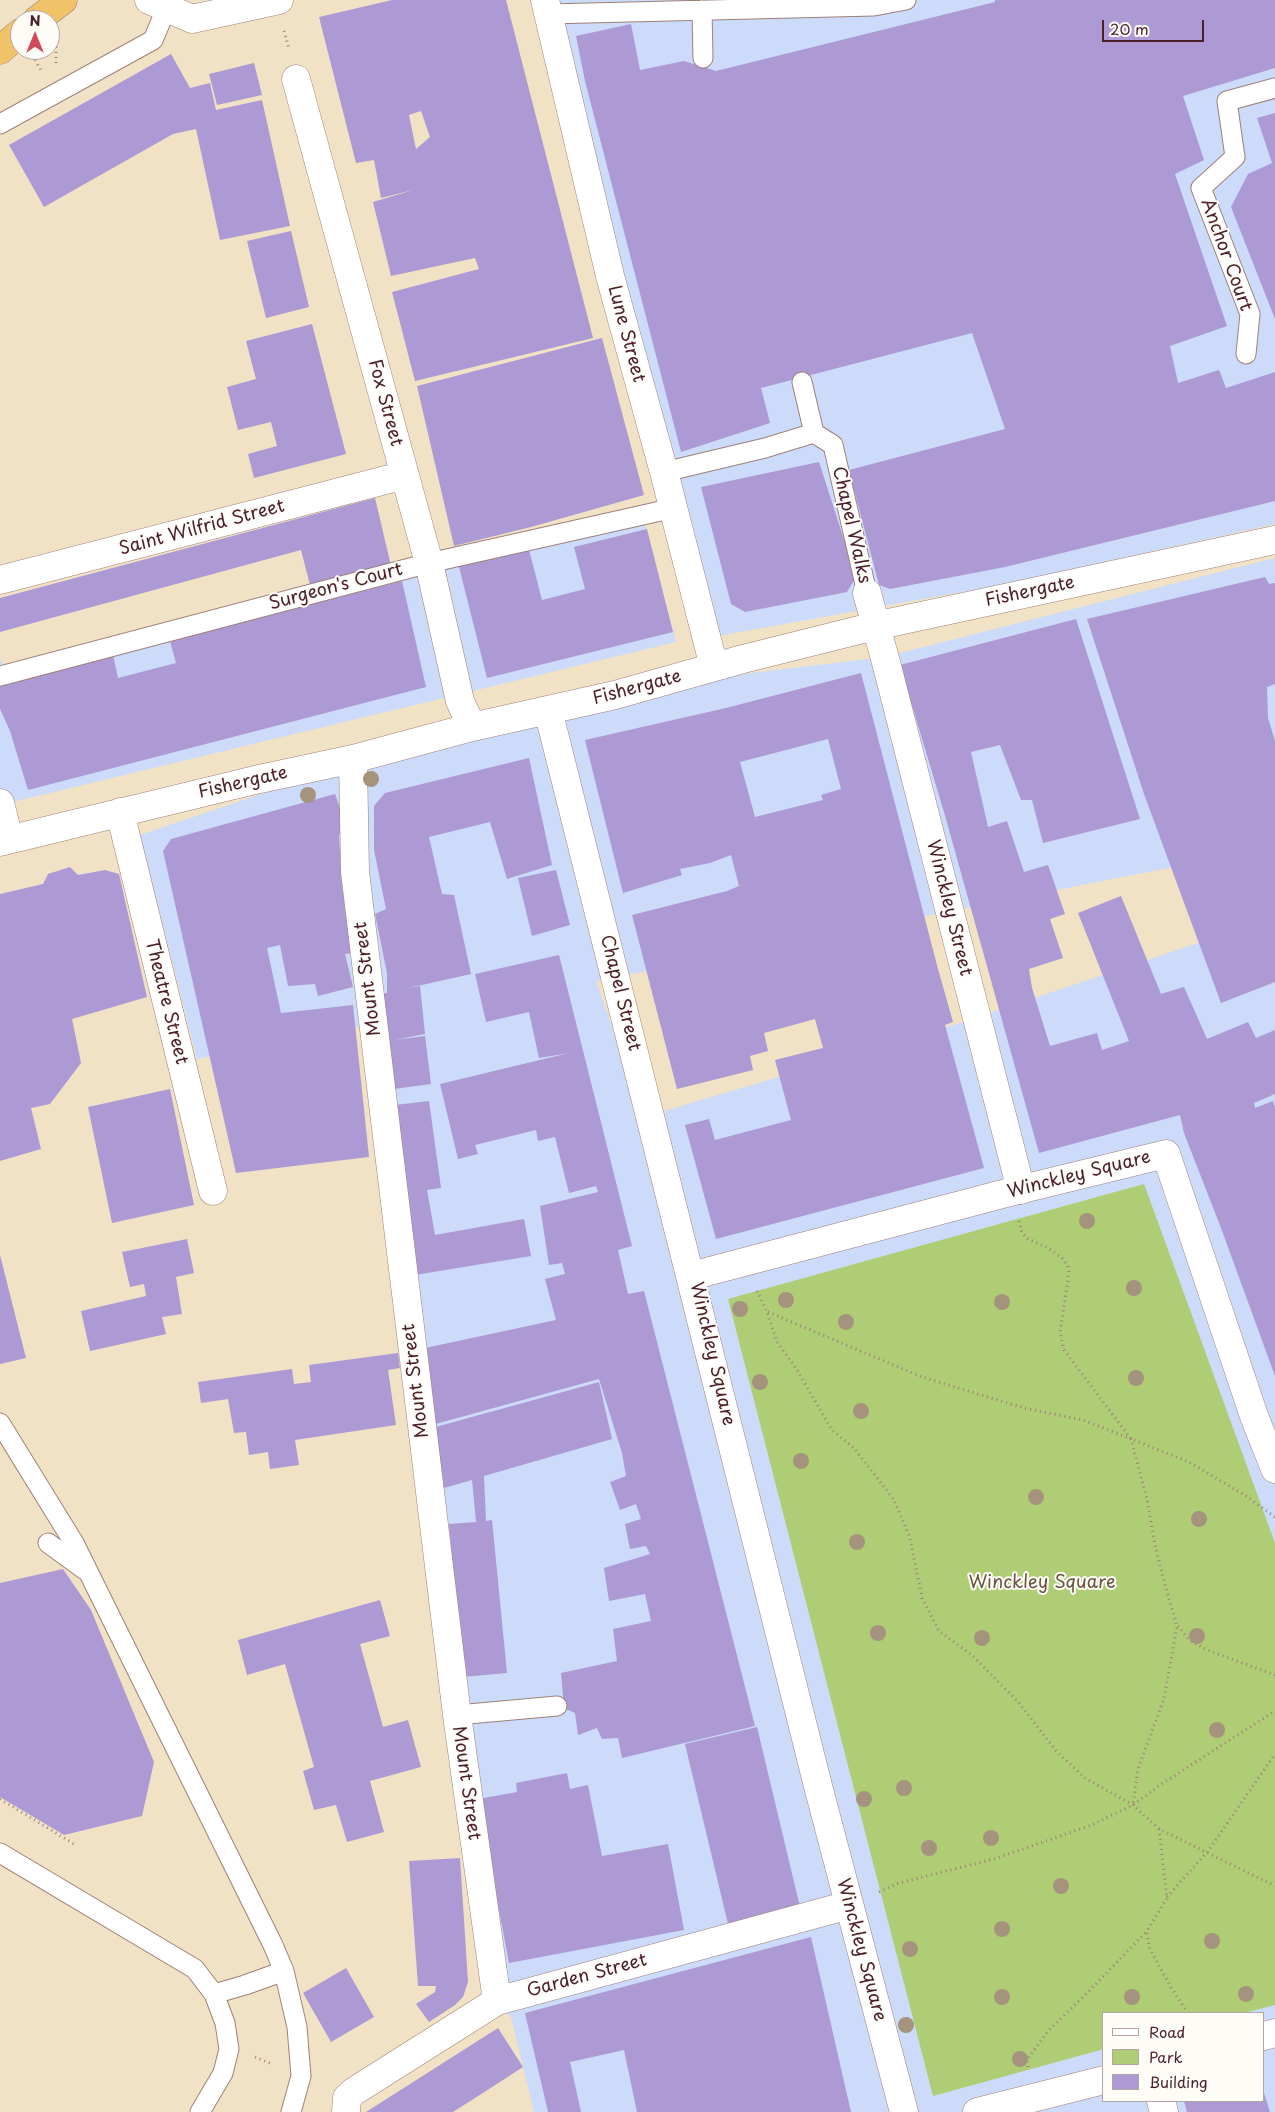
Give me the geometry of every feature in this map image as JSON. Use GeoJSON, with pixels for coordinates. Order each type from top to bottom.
{"type":"FeatureCollection","features":[{"type":"Feature","properties":{"kind":"highway"},"geometry":{"type":"LineString","coordinates":[[50,10],[63,0]]}},
{"type":"Feature","properties":{"kind":"highway"},"geometry":{"type":"LineString","coordinates":[[0,50],[10,42]]}},
{"type":"Feature","properties":{"kind":"street"},"geometry":{"type":"LineString","coordinates":[[158,4],[192,19],[278,0]]}},
{"type":"Feature","properties":{"kind":"street","name":"Lune Street"},"geometry":{"type":"LineString","coordinates":[[546,7],[610,276],[674,508],[714,667]]}},
{"type":"Feature","properties":{"kind":"street","name":"Fox Street"},"geometry":{"type":"LineString","coordinates":[[296,79],[429,563],[460,701],[472,727]]}},
{"type":"Feature","properties":{"kind":"street","name":"Saint Wilfrid Street"},"geometry":{"type":"LineString","coordinates":[[0,580],[405,475]]}},
{"type":"Feature","properties":{"kind":"street","name":"Fishergate"},"geometry":{"type":"LineString","coordinates":[[5,841],[120,812],[353,759],[472,727],[615,695],[714,667],[875,626],[1275,540]]}},
{"type":"Feature","properties":{"kind":"street","name":"Chapel Walks"},"geometry":{"type":"LineString","coordinates":[[867,593],[875,626]]}},
{"type":"Feature","properties":{"kind":"street","name":"Winckley Street"},"geometry":{"type":"LineString","coordinates":[[875,626],[887,666],[1016,1191]]}},
{"type":"Feature","properties":{"kind":"street","name":"Chapel Street"},"geometry":{"type":"LineString","coordinates":[[548,710],[691,1276]]}},
{"type":"Feature","properties":{"kind":"street","name":"Mount Street"},"geometry":{"type":"LineString","coordinates":[[353,759],[355,872],[457,1715],[497,2001]]}},
{"type":"Feature","properties":{"kind":"street"},"geometry":{"type":"LineString","coordinates":[[0,803],[5,841]]}},
{"type":"Feature","properties":{"kind":"street","name":"Theatre Street"},"geometry":{"type":"LineString","coordinates":[[120,812],[213,1191]]}},
{"type":"Feature","properties":{"kind":"street","name":"Winckley Square"},"geometry":{"type":"LineString","coordinates":[[904,2112],[849,1905],[691,1276],[1166,1154],[1254,1416],[1275,1469]]}},
{"type":"Feature","properties":{"kind":"street","name":"Garden Street"},"geometry":{"type":"LineString","coordinates":[[346,2105],[497,2001],[849,1905]]}},
{"type":"Feature","properties":{"kind":"street"},"geometry":{"type":"LineString","coordinates":[[977,2112],[1102,2080]]}},
{"type":"Feature","properties":{"kind":"lane"},"geometry":{"type":"LineString","coordinates":[[546,7],[702,10],[874,6],[896,1]]}},
{"type":"Feature","properties":{"kind":"lane"},"geometry":{"type":"LineString","coordinates":[[0,124],[152,40],[158,4]]}},
{"type":"Feature","properties":{"kind":"lane"},"geometry":{"type":"LineString","coordinates":[[702,10],[703,58]]}},
{"type":"Feature","properties":{"kind":"lane","name":"Anchor Court"},"geometry":{"type":"LineString","coordinates":[[1246,354],[1250,314],[1201,188],[1234,157],[1227,101],[1275,88]]}},
{"type":"Feature","properties":{"kind":"lane"},"geometry":{"type":"LineString","coordinates":[[664,472],[765,448],[814,433],[802,382]]}},
{"type":"Feature","properties":{"kind":"lane","name":"Chapel Walks"},"geometry":{"type":"LineString","coordinates":[[814,433],[833,445],[867,593]]}},
{"type":"Feature","properties":{"kind":"lane","name":"Surgeon's Court"},"geometry":{"type":"LineString","coordinates":[[0,676],[429,563],[674,508]]}},
{"type":"Feature","properties":{"kind":"lane"},"geometry":{"type":"LineString","coordinates":[[0,1423],[74,1543],[86,1571],[284,1970],[297,2028],[301,2076],[293,2111]]}},
{"type":"Feature","properties":{"kind":"lane"},"geometry":{"type":"LineString","coordinates":[[48,1543],[86,1571]]}},
{"type":"Feature","properties":{"kind":"lane"},"geometry":{"type":"LineString","coordinates":[[457,1715],[557,1706]]}},
{"type":"Feature","properties":{"kind":"lane"},"geometry":{"type":"LineString","coordinates":[[0,1853],[124,1929],[195,1969],[214,1994],[225,2023],[229,2049],[223,2073],[200,2112]]}},
{"type":"Feature","properties":{"kind":"lane"},"geometry":{"type":"LineString","coordinates":[[214,1994],[245,1985],[284,1970]]}},
{"type":"Feature","properties":{"kind":"path"},"geometry":{"type":"LineString","coordinates":[[278,0],[296,79]]}},
{"type":"Feature","properties":{"kind":"path"},"geometry":{"type":"LineString","coordinates":[[1016,1191],[1022,1233],[1028,1239],[1048,1248],[1062,1258],[1068,1266],[1069,1273],[1060,1332],[1064,1350],[1131,1439],[1148,1499],[1155,1545],[1165,1585],[1178,1626],[1190,1641],[1212,1652],[1275,1676]]}},
{"type":"Feature","properties":{"kind":"path"},"geometry":{"type":"LineString","coordinates":[[1275,1517],[1246,1496],[1189,1462],[1083,1420],[1024,1408],[922,1376],[767,1312],[776,1342],[797,1370],[832,1430],[854,1448],[894,1500],[910,1538],[922,1598],[939,1630],[973,1656],[1018,1703],[1057,1752],[1085,1778],[1133,1805],[1159,1829],[1275,1886]]}},
{"type":"Feature","properties":{"kind":"path"},"geometry":{"type":"LineString","coordinates":[[1133,1805],[1138,1770],[1164,1699],[1178,1626]]}},
{"type":"Feature","properties":{"kind":"path"},"geometry":{"type":"LineString","coordinates":[[849,1905],[899,1883],[994,1860],[1092,1825],[1133,1805],[1163,1783],[1275,1711]]}},
{"type":"Feature","properties":{"kind":"path"},"geometry":{"type":"LineString","coordinates":[[1036,2096],[1027,2060],[1048,2031],[1147,1931],[1167,1898],[1208,1852],[1275,1754]]}},
{"type":"Feature","properties":{"kind":"path"},"geometry":{"type":"LineString","coordinates":[[0,1799],[74,1844]]}},
{"type":"Feature","properties":{"kind":"path"},"geometry":{"type":"LineString","coordinates":[[1159,1829],[1167,1898]]}},
{"type":"Feature","properties":{"kind":"path"},"geometry":{"type":"LineString","coordinates":[[1147,1931],[1150,1947],[1170,1986],[1187,2012]]}},
{"type":"Feature","properties":{"kind":"path"},"geometry":{"type":"LineString","coordinates":[[250,2055],[276,2066]]}},
{"type":"Feature","properties":{"kind":"shaded area"},"geometry":{"type":"Polygon","coordinates":[[[557,0],[1275,0],[1275,524],[995,586],[707,638],[557,0]]]}},
{"type":"Feature","properties":{"kind":"shaded area"},"geometry":{"type":"Polygon","coordinates":[[[644,521],[676,642],[0,805],[0,657],[4,671],[644,521]]]}},
{"type":"Feature","properties":{"kind":"shaded area"},"geometry":{"type":"Polygon","coordinates":[[[1275,558],[1275,847],[596,981],[644,1117],[960,1023],[1275,917],[1275,2112],[534,2112],[511,2017],[484,1993],[363,1026],[197,1059],[140,835],[267,792],[353,759],[701,679],[884,657],[1275,558]]]}},
{"type":"Feature","properties":{"kind":"green space","name":"Winckley Square"},"geometry":{"type":"Polygon","coordinates":[[[1144,1184],[1275,1543],[1275,2005],[1248,2012],[1102,2012],[1102,2050],[933,2096],[728,1299],[1144,1184]]]}},
{"type":"Feature","properties":{"kind":"building"},"geometry":{"type":"Polygon","coordinates":[[[392,0],[506,0],[593,338],[415,381],[392,292],[479,269],[475,258],[391,276],[373,202],[413,190],[381,198],[374,160],[356,163],[319,17],[392,0]],[[421,111],[409,115],[416,149],[430,137],[421,111]]]}},
{"type":"Feature","properties":{"kind":"building"},"geometry":{"type":"Polygon","coordinates":[[[995,0],[1275,0],[1275,68],[1183,96],[1204,160],[1175,174],[1227,326],[1170,346],[1178,383],[1219,370],[1226,388],[1275,372],[1275,501],[1005,567],[890,589],[879,585],[849,470],[1005,429],[972,333],[761,388],[770,423],[681,452],[585,81],[576,36],[631,24],[640,70],[684,61],[716,71],[995,2],[995,0]]]}},
{"type":"Feature","properties":{"kind":"building"},"geometry":{"type":"Polygon","coordinates":[[[171,54],[190,88],[210,83],[216,110],[262,100],[290,226],[220,240],[196,129],[173,134],[44,207],[9,145],[171,54]]]}},
{"type":"Feature","properties":{"kind":"building"},"geometry":{"type":"Polygon","coordinates":[[[254,63],[262,95],[217,105],[209,74],[254,63]]]}},
{"type":"Feature","properties":{"kind":"building"},"geometry":{"type":"Polygon","coordinates":[[[1275,113],[1275,319],[1231,207],[1248,174],[1272,163],[1257,118],[1275,113]]]}},
{"type":"Feature","properties":{"kind":"building"},"geometry":{"type":"Polygon","coordinates":[[[291,231],[309,307],[266,318],[247,241],[291,231]]]}},
{"type":"Feature","properties":{"kind":"building"},"geometry":{"type":"Polygon","coordinates":[[[312,324],[346,454],[254,478],[248,454],[277,446],[271,422],[238,430],[227,387],[256,379],[246,341],[312,324]]]}},
{"type":"Feature","properties":{"kind":"building"},"geometry":{"type":"Polygon","coordinates":[[[602,338],[644,495],[531,527],[454,546],[417,386],[602,338]]]}},
{"type":"Feature","properties":{"kind":"building"},"geometry":{"type":"Polygon","coordinates":[[[819,462],[856,577],[847,592],[745,612],[731,604],[701,487],[819,462]]]}},
{"type":"Feature","properties":{"kind":"building"},"geometry":{"type":"Polygon","coordinates":[[[375,498],[392,570],[311,589],[301,550],[0,632],[0,598],[375,498]]]}},
{"type":"Feature","properties":{"kind":"building"},"geometry":{"type":"Polygon","coordinates":[[[647,529],[673,632],[487,678],[457,559],[527,542],[542,600],[585,589],[574,547],[647,529]]]}},
{"type":"Feature","properties":{"kind":"building"},"geometry":{"type":"Polygon","coordinates":[[[1265,577],[1269,584],[1275,583],[1275,684],[1267,687],[1268,718],[1275,741],[1275,982],[1221,1003],[1144,794],[1087,619],[1265,577]]]}},
{"type":"Feature","properties":{"kind":"building"},"geometry":{"type":"Polygon","coordinates":[[[402,581],[426,687],[28,790],[10,731],[0,709],[0,684],[113,655],[118,678],[176,663],[170,641],[402,581]]]}},
{"type":"Feature","properties":{"kind":"building"},"geometry":{"type":"Polygon","coordinates":[[[1076,619],[1140,819],[1043,843],[1032,800],[1021,800],[1000,745],[971,752],[988,827],[1007,821],[1024,872],[1048,865],[1065,914],[1050,919],[1063,958],[1029,969],[1032,988],[1050,1046],[1097,1033],[1102,1050],[1129,1041],[1078,913],[1121,896],[1161,994],[1184,987],[1207,1039],[1248,1022],[1256,1038],[1275,1030],[1275,1094],[1254,1103],[1255,1108],[1273,1101],[1275,1107],[1275,1376],[1184,1133],[1180,1115],[1039,1153],[946,819],[900,665],[1076,619]]]}},
{"type":"Feature","properties":{"kind":"building"},"geometry":{"type":"Polygon","coordinates":[[[861,673],[953,1022],[945,1025],[984,1168],[716,1239],[685,1125],[709,1119],[715,1140],[791,1120],[775,1060],[823,1048],[815,1019],[764,1033],[768,1051],[750,1056],[753,1070],[677,1089],[632,915],[727,891],[739,886],[731,855],[710,863],[680,869],[682,875],[623,893],[585,740],[726,708],[861,673]],[[828,739],[740,762],[755,817],[823,800],[821,795],[841,789],[828,739]]]}},
{"type":"Feature","properties":{"kind":"building"},"geometry":{"type":"Polygon","coordinates":[[[529,758],[552,865],[507,879],[490,822],[429,837],[442,894],[454,895],[471,974],[404,989],[420,986],[425,1034],[395,1040],[425,1036],[431,1084],[394,1089],[381,994],[387,993],[387,973],[375,914],[386,909],[374,850],[374,806],[385,793],[529,758]]]}},
{"type":"Feature","properties":{"kind":"building"},"geometry":{"type":"Polygon","coordinates":[[[335,794],[346,825],[339,835],[342,884],[351,953],[345,954],[353,987],[318,996],[315,984],[288,986],[280,945],[267,948],[281,1013],[353,1005],[369,1157],[236,1173],[163,851],[171,839],[335,794]]]}},
{"type":"Feature","properties":{"kind":"building"},"geometry":{"type":"Polygon","coordinates":[[[70,867],[78,875],[105,870],[119,874],[147,997],[72,1019],[81,1063],[50,1104],[31,1108],[41,1149],[0,1161],[0,894],[43,884],[48,874],[70,867]]]}},
{"type":"Feature","properties":{"kind":"building"},"geometry":{"type":"Polygon","coordinates":[[[556,870],[570,925],[532,936],[518,878],[556,870]]]}},
{"type":"Feature","properties":{"kind":"building"},"geometry":{"type":"Polygon","coordinates":[[[559,955],[632,1246],[618,1250],[628,1294],[644,1291],[755,1726],[622,1758],[618,1738],[602,1739],[597,1728],[578,1735],[575,1713],[564,1708],[561,1673],[617,1661],[613,1629],[651,1621],[645,1594],[609,1601],[604,1568],[650,1554],[646,1546],[630,1549],[625,1524],[641,1519],[636,1504],[620,1510],[610,1482],[626,1476],[622,1453],[599,1379],[432,1425],[425,1348],[556,1320],[545,1279],[565,1274],[562,1263],[549,1265],[540,1206],[598,1192],[596,1186],[569,1193],[555,1137],[538,1141],[536,1130],[475,1145],[478,1154],[458,1159],[440,1084],[569,1053],[539,1058],[529,1012],[486,1022],[475,974],[559,955]]]}},
{"type":"Feature","properties":{"kind":"building"},"geometry":{"type":"Polygon","coordinates":[[[170,1089],[194,1205],[112,1223],[88,1107],[170,1089]]]}},
{"type":"Feature","properties":{"kind":"building"},"geometry":{"type":"Polygon","coordinates":[[[429,1101],[441,1188],[427,1190],[435,1235],[524,1219],[531,1256],[415,1275],[395,1105],[429,1101]]]}},
{"type":"Feature","properties":{"kind":"building"},"geometry":{"type":"Polygon","coordinates":[[[187,1239],[194,1273],[176,1277],[182,1314],[162,1317],[166,1334],[90,1351],[81,1311],[146,1296],[144,1284],[130,1287],[122,1252],[187,1239]]]}},
{"type":"Feature","properties":{"kind":"building"},"geometry":{"type":"Polygon","coordinates":[[[0,1255],[26,1358],[0,1364],[0,1255]]]}},
{"type":"Feature","properties":{"kind":"building"},"geometry":{"type":"Polygon","coordinates":[[[398,1353],[400,1368],[388,1370],[396,1425],[295,1440],[299,1465],[270,1469],[268,1452],[249,1455],[246,1432],[234,1433],[228,1399],[201,1403],[198,1382],[292,1369],[294,1384],[311,1382],[309,1365],[398,1353]]]}},
{"type":"Feature","properties":{"kind":"building"},"geometry":{"type":"Polygon","coordinates":[[[599,1382],[612,1439],[484,1476],[486,1521],[492,1520],[507,1673],[463,1677],[449,1524],[476,1522],[472,1480],[444,1488],[432,1428],[599,1382]]]}},
{"type":"Feature","properties":{"kind":"building"},"geometry":{"type":"Polygon","coordinates":[[[63,1569],[91,1610],[154,1762],[142,1816],[64,1835],[0,1797],[0,1583],[63,1569]]]}},
{"type":"Feature","properties":{"kind":"building"},"geometry":{"type":"Polygon","coordinates":[[[380,1600],[390,1636],[360,1644],[383,1727],[408,1720],[421,1767],[370,1781],[384,1832],[347,1842],[336,1805],[314,1810],[303,1771],[314,1767],[285,1664],[247,1675],[238,1640],[380,1600]]]}},
{"type":"Feature","properties":{"kind":"building"},"geometry":{"type":"Polygon","coordinates":[[[757,1727],[800,1907],[728,1924],[685,1744],[757,1727]]]}},
{"type":"Feature","properties":{"kind":"building"},"geometry":{"type":"Polygon","coordinates":[[[567,1773],[570,1789],[588,1785],[602,1856],[668,1844],[684,1930],[509,1963],[478,1799],[517,1792],[516,1783],[567,1773]]]}},
{"type":"Feature","properties":{"kind":"building"},"geometry":{"type":"Polygon","coordinates":[[[460,1858],[468,1982],[463,1997],[455,2005],[429,2022],[416,2004],[435,1992],[436,1986],[418,1986],[409,1861],[460,1858]]]}},
{"type":"Feature","properties":{"kind":"building"},"geometry":{"type":"Polygon","coordinates":[[[811,1937],[851,2112],[637,2112],[624,2050],[570,2062],[581,2112],[548,2112],[525,2013],[811,1937]]]}},
{"type":"Feature","properties":{"kind":"building"},"geometry":{"type":"Polygon","coordinates":[[[346,1968],[374,2017],[331,2042],[303,1993],[346,1968]]]}},
{"type":"Feature","properties":{"kind":"building"},"geometry":{"type":"Polygon","coordinates":[[[498,2028],[523,2067],[453,2112],[366,2112],[498,2028]]]}},
{"type":"Feature","properties":{"kind":"building"},"geometry":{"type":"Polygon","coordinates":[[[1265,2096],[1270,2112],[1187,2112],[1184,2102],[1265,2102],[1265,2096]]]}}]}
